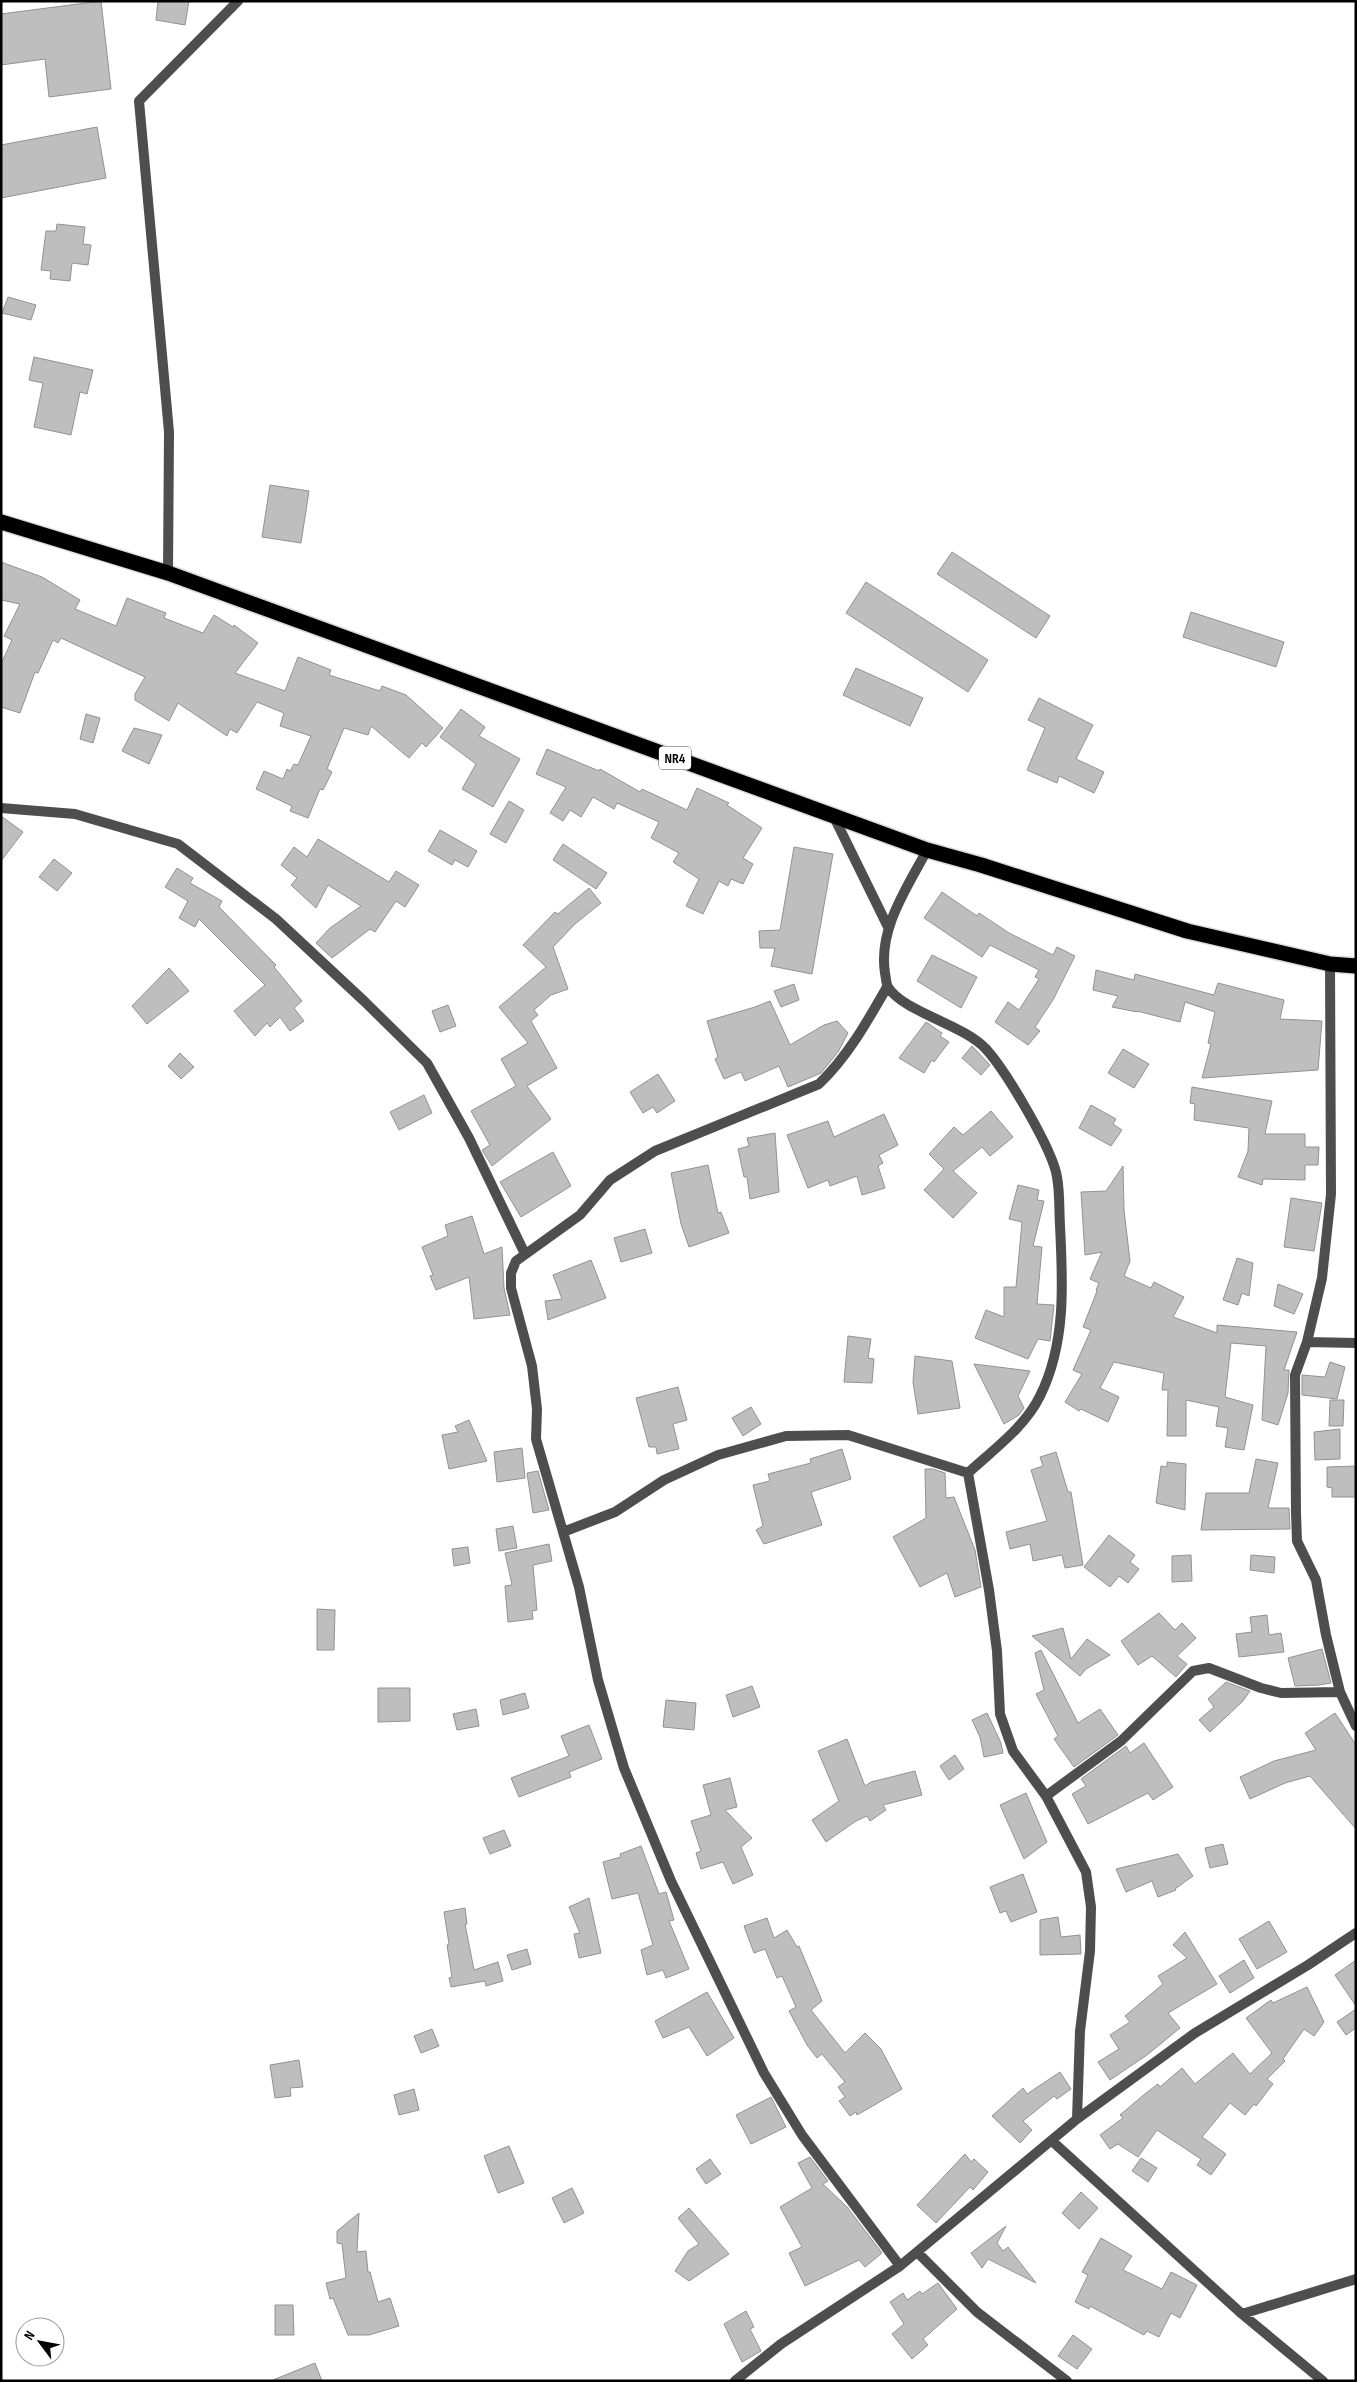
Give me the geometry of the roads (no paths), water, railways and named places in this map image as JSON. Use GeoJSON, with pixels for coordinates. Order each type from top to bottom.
{"type":"FeatureCollection","features":[{"type":"Feature","properties":{"kind":"highway","name":"NR4"},"geometry":{"type":"LineString","coordinates":[[1,522],[168,573],[926,850],[981,864],[1187,931],[1330,964],[1356,966]]}},
{"type":"Feature","properties":{"kind":"street"},"geometry":{"type":"LineString","coordinates":[[168,573],[169,432],[139,102],[238,1]]}},
{"type":"Feature","properties":{"kind":"street"},"geometry":{"type":"LineString","coordinates":[[1,808],[75,814],[178,844],[276,919],[427,1063],[469,1138],[525,1254]]}},
{"type":"Feature","properties":{"kind":"street"},"geometry":{"type":"LineString","coordinates":[[834,817],[888,927]]}},
{"type":"Feature","properties":{"kind":"street"},"geometry":{"type":"LineString","coordinates":[[926,850],[888,927],[883,962],[888,987],[899,999],[966,1033],[985,1048],[1000,1067],[1049,1153],[1057,1177],[1062,1257],[1061,1327],[1054,1365],[1040,1398],[1022,1423],[968,1472]]}},
{"type":"Feature","properties":{"kind":"street"},"geometry":{"type":"LineString","coordinates":[[1330,964],[1331,1194],[1322,1278],[1308,1342],[1295,1375],[1297,1541],[1316,1580],[1326,1635],[1340,1692],[1356,1726]]}},
{"type":"Feature","properties":{"kind":"street"},"geometry":{"type":"LineString","coordinates":[[888,987],[853,1045],[838,1065],[819,1084],[655,1151],[610,1180],[574,1220],[516,1261],[511,1273],[511,1288],[532,1366],[537,1409],[536,1440],[579,1587],[598,1680],[624,1768],[671,1881],[764,2073],[802,2135],[900,2266]]}},
{"type":"Feature","properties":{"kind":"street"},"geometry":{"type":"LineString","coordinates":[[1308,1342],[1356,1343]]}},
{"type":"Feature","properties":{"kind":"street"},"geometry":{"type":"LineString","coordinates":[[564,1532],[615,1512],[664,1480],[718,1455],[786,1436],[848,1435],[968,1472]]}},
{"type":"Feature","properties":{"kind":"street"},"geometry":{"type":"LineString","coordinates":[[968,1472],[989,1590],[997,1651],[1000,1714],[1014,1751],[1046,1796],[1086,1872],[1091,1906],[1090,1951],[1080,2031],[1077,2119]]}},
{"type":"Feature","properties":{"kind":"street"},"geometry":{"type":"LineString","coordinates":[[1046,1796],[1121,1741],[1193,1671],[1209,1668],[1261,1688],[1281,1693],[1340,1692]]}},
{"type":"Feature","properties":{"kind":"street"},"geometry":{"type":"LineString","coordinates":[[734,2381],[781,2344],[900,2266],[1077,2119],[1195,2033],[1308,1965],[1356,1933]]}},
{"type":"Feature","properties":{"kind":"street"},"geometry":{"type":"LineString","coordinates":[[1052,2141],[1242,2314],[1323,2381]]}},
{"type":"Feature","properties":{"kind":"street"},"geometry":{"type":"LineString","coordinates":[[917,2252],[977,2312],[1067,2381]]}},
{"type":"Feature","properties":{"kind":"street"},"geometry":{"type":"LineString","coordinates":[[1242,2314],[1356,2279]]}}]}
